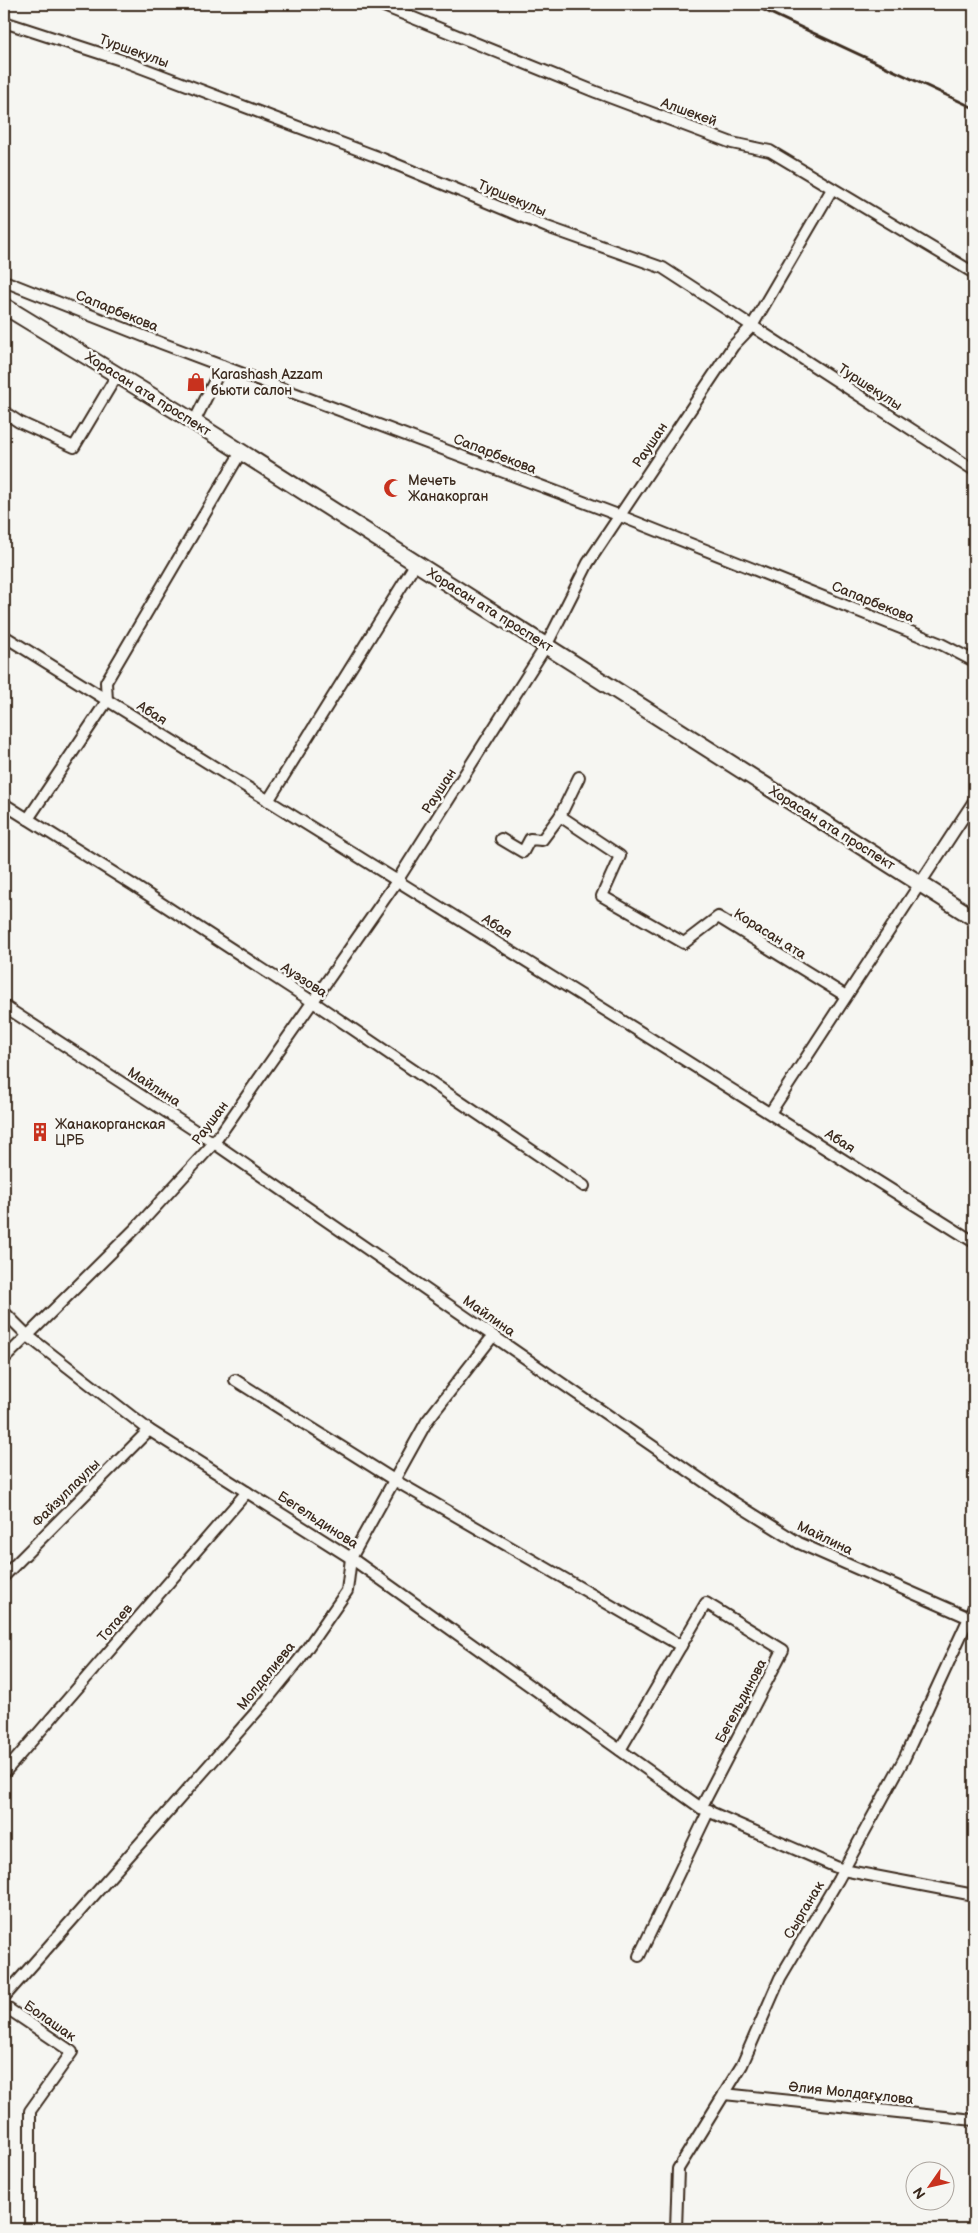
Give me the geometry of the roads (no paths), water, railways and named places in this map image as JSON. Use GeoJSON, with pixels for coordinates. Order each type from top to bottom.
{"type":"FeatureCollection","features":[{"type":"Feature","properties":{"kind":"main road","name":"Хорасан ата проспект"},"geometry":{"type":"LineString","coordinates":[[4,306],[194,422],[974,918]]}},
{"type":"Feature","properties":{"kind":"street","name":"Алшекей"},"geometry":{"type":"LineString","coordinates":[[379,4],[605,95],[732,143],[770,151],[974,273]]}},
{"type":"Feature","properties":{"kind":"street","name":"Туршекулы"},"geometry":{"type":"LineString","coordinates":[[4,22],[121,60],[382,159],[547,227],[664,268],[974,470]]}},
{"type":"Feature","properties":{"kind":"street","name":"Раушан"},"geometry":{"type":"LineString","coordinates":[[4,1359],[137,1228],[214,1143],[398,881],[546,646],[588,563],[618,515],[733,346],[752,326],[832,189]]}},
{"type":"Feature","properties":{"kind":"street","name":"Сапарбекова"},"geometry":{"type":"LineString","coordinates":[[4,281],[222,366],[618,515],[941,644],[974,661]]}},
{"type":"Feature","properties":{"kind":"street"},"geometry":{"type":"LineString","coordinates":[[194,422],[222,366]]}},
{"type":"Feature","properties":{"kind":"street"},"geometry":{"type":"LineString","coordinates":[[4,412],[19,422],[74,447],[117,374]]}},
{"type":"Feature","properties":{"kind":"street"},"geometry":{"type":"LineString","coordinates":[[28,819],[107,701],[106,682],[241,452]]}},
{"type":"Feature","properties":{"kind":"street"},"geometry":{"type":"LineString","coordinates":[[268,801],[416,563]]}},
{"type":"Feature","properties":{"kind":"street","name":"Абая"},"geometry":{"type":"LineString","coordinates":[[4,636],[974,1242]]}},
{"type":"Feature","properties":{"kind":"street"},"geometry":{"type":"LineString","coordinates":[[501,838],[523,852],[530,839],[542,840],[560,816],[579,777]]}},
{"type":"Feature","properties":{"kind":"street"},"geometry":{"type":"LineString","coordinates":[[770,1113],[974,801]]}},
{"type":"Feature","properties":{"kind":"street","name":"Ауэзова"},"geometry":{"type":"LineString","coordinates":[[4,804],[313,1002],[584,1186]]}},
{"type":"Feature","properties":{"kind":"street","name":"Корасан ата"},"geometry":{"type":"LineString","coordinates":[[560,816],[620,856],[602,896],[684,943],[718,917],[846,996]]}},
{"type":"Feature","properties":{"kind":"street","name":"Майлина"},"geometry":{"type":"LineString","coordinates":[[4,1006],[214,1143],[735,1503],[799,1543],[972,1619]]}},
{"type":"Feature","properties":{"kind":"street","name":"Бегельдинова"},"geometry":{"type":"LineString","coordinates":[[4,1312],[28,1336],[148,1430],[351,1558],[705,1809],[843,1870],[974,1895]]}},
{"type":"Feature","properties":{"kind":"street","name":"Молдалиева"},"geometry":{"type":"LineString","coordinates":[[4,1997],[264,1703],[299,1660],[347,1591],[351,1558],[427,1421],[493,1336]]}},
{"type":"Feature","properties":{"kind":"street"},"geometry":{"type":"LineString","coordinates":[[235,1380],[394,1480],[681,1646]]}},
{"type":"Feature","properties":{"kind":"street","name":"Файзуллаулы"},"geometry":{"type":"LineString","coordinates":[[4,1576],[148,1430]]}},
{"type":"Feature","properties":{"kind":"street","name":"Тотаев"},"geometry":{"type":"LineString","coordinates":[[4,1773],[247,1492]]}},
{"type":"Feature","properties":{"kind":"street","name":"Бегельдинова"},"geometry":{"type":"LineString","coordinates":[[620,1750],[706,1603],[783,1650],[705,1809],[639,1956]]}},
{"type":"Feature","properties":{"kind":"street","name":"Сырганак"},"geometry":{"type":"LineString","coordinates":[[676,2229],[678,2169],[742,2065],[780,1978],[904,1760],[972,1619],[974,1607]]}},
{"type":"Feature","properties":{"kind":"street","name":"Болашак"},"geometry":{"type":"LineString","coordinates":[[4,2006],[72,2052],[30,2111],[30,2229]]}},
{"type":"Feature","properties":{"kind":"street","name":"Әлия Молдағұлова"},"geometry":{"type":"LineString","coordinates":[[724,2094],[974,2120]]}},
{"type":"Feature","properties":{"kind":"railway"},"geometry":{"type":"LineString","coordinates":[[751,4],[974,108]]}},
{"type":"Feature","properties":{"kind":"place","name":"Karashash Azzam бьюти салон"},"geometry":{"type":"Point","coordinates":[196,382]}},
{"type":"Feature","properties":{"kind":"place","name":"Мечеть Жанакорган"},"geometry":{"type":"Point","coordinates":[393,488]}},
{"type":"Feature","properties":{"kind":"place","name":"Жанакорганская ЦРБ"},"geometry":{"type":"Point","coordinates":[40,1132]}}]}
